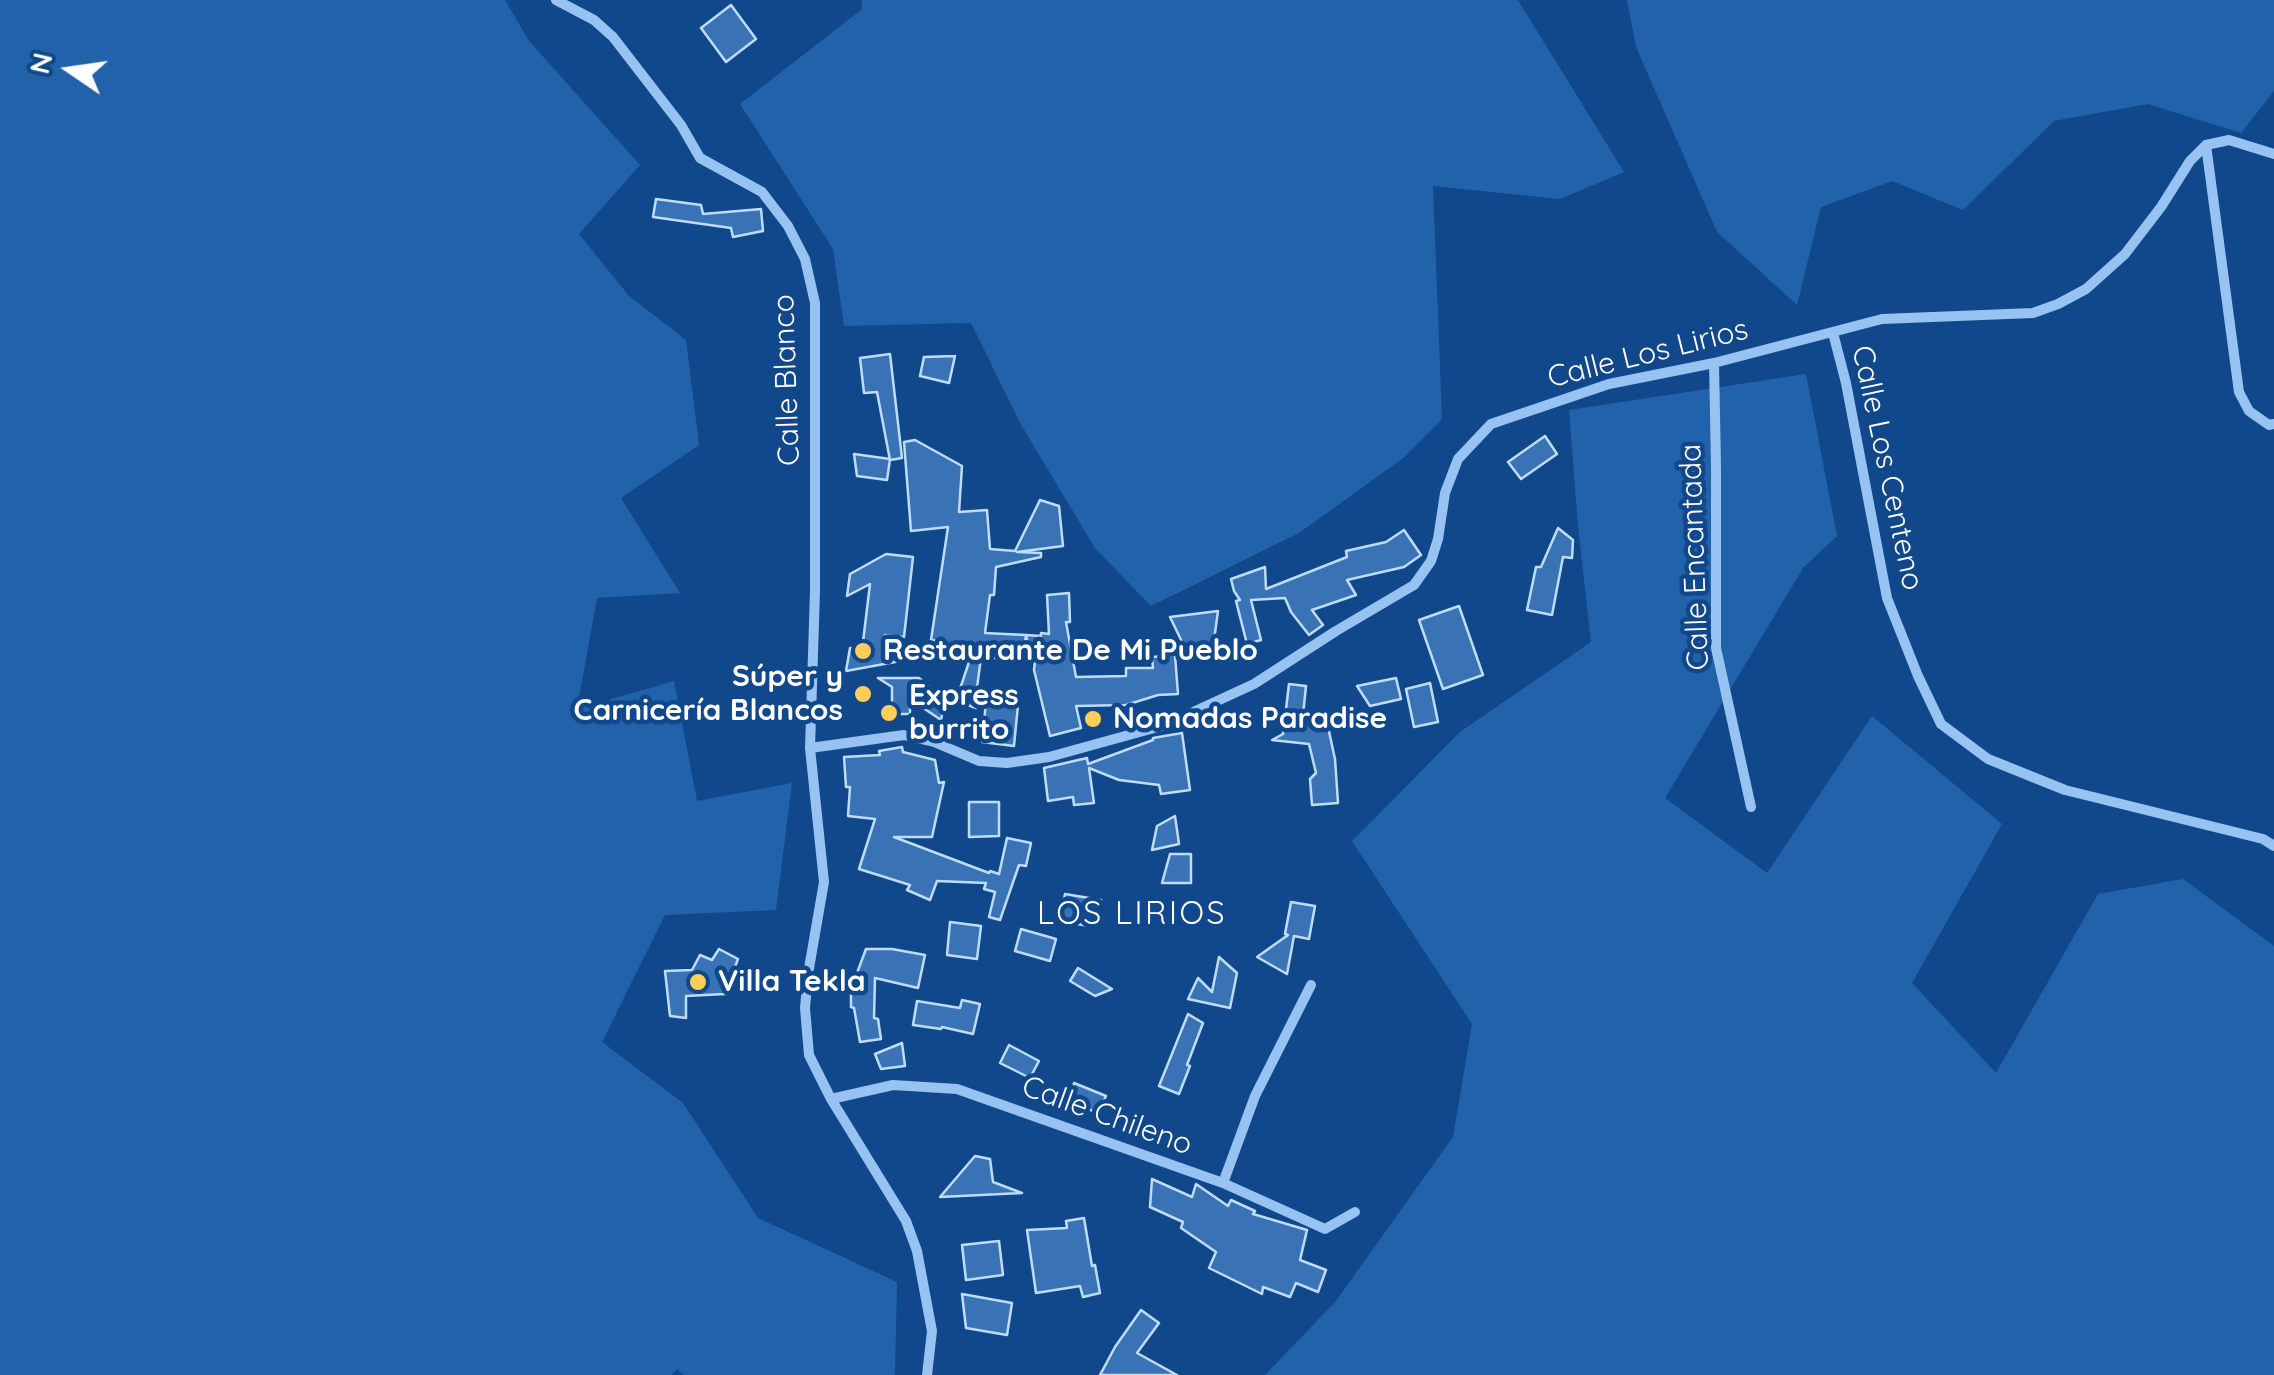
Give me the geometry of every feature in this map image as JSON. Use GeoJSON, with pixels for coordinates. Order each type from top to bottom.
{"type":"FeatureCollection","features":[{"type":"Feature","properties":{"kind":"street","name":"Calle Blanco"},"geometry":{"type":"LineString","coordinates":[[556,0],[594,20],[613,37],[681,125],[700,158],[762,192],[788,226],[805,259],[815,303],[815,591],[810,748]]}},
{"type":"Feature","properties":{"kind":"street"},"geometry":{"type":"LineString","coordinates":[[2274,154],[2229,140],[2206,145],[2239,392],[2249,411],[2274,424]]}},
{"type":"Feature","properties":{"kind":"street","name":"Calle Los Lirios"},"geometry":{"type":"LineString","coordinates":[[810,748],[904,735],[934,742],[979,762],[1007,763],[1050,757],[1165,725],[1254,684],[1414,586],[1431,561],[1444,493],[1458,459],[1491,424],[1609,384],[1714,362],[1882,318],[2033,313],[2058,304],[2086,289],[2125,254],[2161,208],[2190,161],[2206,145]]}},
{"type":"Feature","properties":{"kind":"street","name":"Calle Los Centeno"},"geometry":{"type":"LineString","coordinates":[[1833,333],[1887,598],[1941,724],[1988,758],[2065,790],[2263,839],[2274,846]]}},
{"type":"Feature","properties":{"kind":"street","name":"Calle Encantada"},"geometry":{"type":"LineString","coordinates":[[1714,362],[1716,648],[1750,808]]}},
{"type":"Feature","properties":{"kind":"street"},"geometry":{"type":"LineString","coordinates":[[810,748],[824,882],[805,1008],[809,1054],[831,1099],[906,1221],[917,1251],[932,1330],[927,1375]]}},
{"type":"Feature","properties":{"kind":"street"},"geometry":{"type":"LineString","coordinates":[[1223,1183],[1255,1096],[1310,984]]}},
{"type":"Feature","properties":{"kind":"street","name":"Calle Chileno"},"geometry":{"type":"LineString","coordinates":[[831,1099],[893,1085],[957,1089],[1223,1183],[1325,1229],[1354,1212]]}},
{"type":"Feature","properties":{"kind":"shaded area"},"geometry":{"type":"Polygon","coordinates":[[[0,0],[505,0],[529,41],[640,165],[579,234],[629,296],[686,340],[699,445],[621,498],[680,593],[597,598],[577,709],[674,681],[697,801],[792,783],[776,910],[665,915],[602,1042],[683,1103],[758,1218],[897,1282],[895,1375],[684,1375],[677,1369],[671,1375],[0,1375],[0,0]]]}},
{"type":"Feature","properties":{"kind":"shaded area"},"geometry":{"type":"Polygon","coordinates":[[[862,0],[1518,0],[1624,172],[1560,199],[1433,186],[1442,419],[1402,459],[1299,533],[1151,606],[1095,548],[1020,423],[971,323],[844,326],[833,249],[740,104],[861,10],[862,0]]]}},
{"type":"Feature","properties":{"kind":"shaded area"},"geometry":{"type":"Polygon","coordinates":[[[1627,0],[2274,0],[2274,91],[2241,133],[2148,104],[2054,121],[1963,210],[1892,181],[1821,207],[1797,305],[1717,232],[1636,47],[1627,0]]]}},
{"type":"Feature","properties":{"kind":"shaded area"},"geometry":{"type":"Polygon","coordinates":[[[1806,374],[1837,536],[1803,568],[1665,798],[1767,873],[1872,716],[2002,824],[1912,983],[1996,1073],[2098,894],[2183,879],[2274,946],[2274,1375],[1265,1375],[1336,1301],[1453,1137],[1472,1024],[1352,841],[1460,732],[1591,642],[1569,410],[1806,374]]]}},
{"type":"Feature","properties":{"kind":"building"},"geometry":{"type":"Polygon","coordinates":[[[731,5],[756,39],[726,62],[701,28],[731,5]]]}},
{"type":"Feature","properties":{"kind":"building"},"geometry":{"type":"Polygon","coordinates":[[[656,199],[701,205],[703,214],[761,209],[763,231],[733,237],[731,228],[653,217],[656,199]]]}},
{"type":"Feature","properties":{"kind":"building"},"geometry":{"type":"Polygon","coordinates":[[[890,354],[902,458],[890,460],[877,392],[864,393],[860,358],[890,354]]]}},
{"type":"Feature","properties":{"kind":"building"},"geometry":{"type":"Polygon","coordinates":[[[955,356],[949,383],[920,376],[924,357],[955,356]]]}},
{"type":"Feature","properties":{"kind":"building"},"geometry":{"type":"Polygon","coordinates":[[[1545,436],[1557,454],[1521,479],[1508,462],[1545,436]]]}},
{"type":"Feature","properties":{"kind":"building"},"geometry":{"type":"Polygon","coordinates":[[[915,440],[962,466],[959,512],[987,510],[990,549],[1015,551],[1040,500],[1059,506],[1063,546],[1017,552],[1041,553],[1041,557],[996,567],[985,633],[1026,635],[1023,660],[981,657],[977,688],[982,689],[976,708],[956,701],[969,662],[958,661],[959,656],[943,642],[931,640],[948,527],[911,531],[904,442],[915,440]]]}},
{"type":"Feature","properties":{"kind":"building"},"geometry":{"type":"Polygon","coordinates":[[[854,454],[890,459],[887,480],[857,476],[854,454]]]}},
{"type":"Feature","properties":{"kind":"building"},"geometry":{"type":"Polygon","coordinates":[[[1558,528],[1573,540],[1572,558],[1563,557],[1552,615],[1527,610],[1536,567],[1541,567],[1558,528]]]}},
{"type":"Feature","properties":{"kind":"building"},"geometry":{"type":"Polygon","coordinates":[[[1404,530],[1421,555],[1404,567],[1347,580],[1356,595],[1312,610],[1323,625],[1309,635],[1285,598],[1251,600],[1261,640],[1247,644],[1236,601],[1240,600],[1231,579],[1265,567],[1266,589],[1347,557],[1346,551],[1386,542],[1404,530]]]}},
{"type":"Feature","properties":{"kind":"building"},"geometry":{"type":"Polygon","coordinates":[[[886,554],[913,557],[904,637],[885,635],[882,655],[906,660],[846,671],[850,648],[862,650],[870,584],[847,596],[850,574],[886,554]]]}},
{"type":"Feature","properties":{"kind":"building"},"geometry":{"type":"Polygon","coordinates":[[[1069,593],[1070,622],[1066,622],[1076,677],[1126,676],[1126,668],[1153,668],[1152,657],[1175,655],[1178,694],[1158,695],[1126,705],[1076,706],[1081,728],[1050,736],[1026,635],[1049,634],[1047,595],[1069,593]]]}},
{"type":"Feature","properties":{"kind":"building"},"geometry":{"type":"Polygon","coordinates":[[[1459,606],[1483,675],[1443,689],[1419,620],[1459,606]]]}},
{"type":"Feature","properties":{"kind":"building"},"geometry":{"type":"Polygon","coordinates":[[[1218,611],[1213,648],[1183,644],[1170,617],[1218,611]]]}},
{"type":"Feature","properties":{"kind":"building"},"geometry":{"type":"Polygon","coordinates":[[[878,678],[919,678],[945,700],[941,720],[910,699],[910,714],[892,714],[892,687],[878,678]]]}},
{"type":"Feature","properties":{"kind":"building"},"geometry":{"type":"Polygon","coordinates":[[[1396,678],[1401,699],[1370,706],[1357,686],[1396,678]]]}},
{"type":"Feature","properties":{"kind":"building"},"geometry":{"type":"Polygon","coordinates":[[[1430,683],[1438,722],[1414,727],[1406,689],[1430,683]]]}},
{"type":"Feature","properties":{"kind":"building"},"geometry":{"type":"Polygon","coordinates":[[[1289,684],[1306,686],[1302,725],[1325,713],[1335,759],[1338,803],[1312,805],[1310,779],[1316,773],[1309,744],[1272,740],[1283,734],[1289,684]]]}},
{"type":"Feature","properties":{"kind":"building"},"geometry":{"type":"Polygon","coordinates":[[[986,702],[1018,705],[1014,746],[982,742],[986,702]]]}},
{"type":"Feature","properties":{"kind":"building"},"geometry":{"type":"Polygon","coordinates":[[[1182,733],[1190,790],[1161,794],[1159,785],[1119,780],[1089,768],[1094,803],[1074,805],[1073,797],[1048,801],[1044,768],[1087,758],[1088,764],[1153,738],[1182,733]]]}},
{"type":"Feature","properties":{"kind":"building"},"geometry":{"type":"Polygon","coordinates":[[[902,747],[903,752],[935,760],[939,783],[944,782],[932,837],[894,837],[999,874],[1007,838],[1031,843],[1026,866],[1019,865],[1000,920],[989,917],[995,892],[984,889],[986,883],[937,881],[930,900],[907,890],[910,885],[859,869],[875,819],[848,816],[850,787],[846,787],[844,757],[880,755],[879,751],[902,747]]]}},
{"type":"Feature","properties":{"kind":"building"},"geometry":{"type":"Polygon","coordinates":[[[969,802],[999,802],[999,836],[969,837],[969,802]]]}},
{"type":"Feature","properties":{"kind":"building"},"geometry":{"type":"Polygon","coordinates":[[[1175,816],[1179,844],[1152,850],[1157,826],[1175,816]]]}},
{"type":"Feature","properties":{"kind":"building"},"geometry":{"type":"Polygon","coordinates":[[[1170,854],[1191,854],[1191,883],[1162,883],[1170,854]]]}},
{"type":"Feature","properties":{"kind":"building"},"geometry":{"type":"Polygon","coordinates":[[[1065,894],[1101,900],[1089,926],[1060,921],[1065,894]]]}},
{"type":"Feature","properties":{"kind":"building"},"geometry":{"type":"Polygon","coordinates":[[[1291,902],[1315,906],[1309,939],[1294,936],[1287,974],[1257,957],[1288,935],[1285,934],[1291,902]]]}},
{"type":"Feature","properties":{"kind":"building"},"geometry":{"type":"Polygon","coordinates":[[[950,922],[981,926],[977,959],[947,955],[950,922]]]}},
{"type":"Feature","properties":{"kind":"building"},"geometry":{"type":"Polygon","coordinates":[[[1021,929],[1056,939],[1050,961],[1015,951],[1021,929]]]}},
{"type":"Feature","properties":{"kind":"building","name":"Villa Tekla"},"geometry":{"type":"Polygon","coordinates":[[[719,949],[738,959],[725,994],[686,996],[686,1018],[670,1016],[665,971],[692,970],[700,955],[712,960],[719,949]]]}},
{"type":"Feature","properties":{"kind":"building"},"geometry":{"type":"Polygon","coordinates":[[[866,949],[925,955],[918,988],[875,978],[874,1018],[878,1019],[881,1039],[860,1042],[851,1007],[851,989],[866,949]]]}},
{"type":"Feature","properties":{"kind":"building"},"geometry":{"type":"Polygon","coordinates":[[[1219,957],[1237,973],[1230,1008],[1188,999],[1198,978],[1212,992],[1219,957]]]}},
{"type":"Feature","properties":{"kind":"building"},"geometry":{"type":"Polygon","coordinates":[[[1078,968],[1112,989],[1095,996],[1070,981],[1078,968]]]}},
{"type":"Feature","properties":{"kind":"building"},"geometry":{"type":"Polygon","coordinates":[[[962,1000],[980,1004],[973,1034],[913,1025],[917,1001],[960,1008],[962,1000]]]}},
{"type":"Feature","properties":{"kind":"building"},"geometry":{"type":"Polygon","coordinates":[[[1188,1014],[1203,1023],[1179,1094],[1159,1086],[1188,1014]]]}},
{"type":"Feature","properties":{"kind":"building"},"geometry":{"type":"Polygon","coordinates":[[[902,1043],[905,1066],[881,1069],[875,1054],[902,1043]]]}},
{"type":"Feature","properties":{"kind":"building"},"geometry":{"type":"Polygon","coordinates":[[[1009,1045],[1039,1061],[1030,1078],[1000,1063],[1009,1045]]]}},
{"type":"Feature","properties":{"kind":"building"},"geometry":{"type":"Polygon","coordinates":[[[1074,1083],[1106,1096],[1098,1113],[1071,1102],[1074,1083]]]}},
{"type":"Feature","properties":{"kind":"building"},"geometry":{"type":"Polygon","coordinates":[[[975,1156],[990,1159],[993,1182],[1022,1193],[940,1197],[975,1156]]]}},
{"type":"Feature","properties":{"kind":"building"},"geometry":{"type":"Polygon","coordinates":[[[1152,1179],[1192,1197],[1196,1184],[1228,1206],[1231,1200],[1255,1211],[1253,1214],[1307,1230],[1300,1260],[1326,1270],[1318,1292],[1296,1283],[1290,1297],[1263,1287],[1262,1294],[1209,1268],[1216,1252],[1181,1228],[1183,1222],[1150,1207],[1152,1179]]]}},
{"type":"Feature","properties":{"kind":"building"},"geometry":{"type":"Polygon","coordinates":[[[1084,1218],[1100,1293],[1083,1297],[1080,1286],[1036,1293],[1027,1230],[1067,1228],[1066,1221],[1084,1218]]]}},
{"type":"Feature","properties":{"kind":"building"},"geometry":{"type":"Polygon","coordinates":[[[999,1241],[1003,1275],[966,1280],[962,1245],[999,1241]]]}},
{"type":"Feature","properties":{"kind":"building"},"geometry":{"type":"Polygon","coordinates":[[[962,1294],[1012,1303],[1007,1335],[966,1328],[962,1294]]]}},
{"type":"Feature","properties":{"kind":"building"},"geometry":{"type":"Polygon","coordinates":[[[1141,1310],[1159,1323],[1137,1353],[1177,1375],[1100,1375],[1115,1347],[1141,1310]]]}},
{"type":"Feature","properties":{"kind":"place","name":"Restaurante De Mi Pueblo"},"geometry":{"type":"Point","coordinates":[863,651]}},
{"type":"Feature","properties":{"kind":"place","name":"Súper y Carnicería Blancos"},"geometry":{"type":"Point","coordinates":[863,694]}},
{"type":"Feature","properties":{"kind":"place","name":"Express burrito"},"geometry":{"type":"Point","coordinates":[889,713]}},
{"type":"Feature","properties":{"kind":"place","name":"Nomadas Paradise"},"geometry":{"type":"Point","coordinates":[1093,719]}},
{"type":"Feature","properties":{"kind":"place","name":"Villa Tekla"},"geometry":{"type":"Point","coordinates":[698,982]}},
{"type":"Feature","properties":{"kind":"district","name":"LOS LIRIOS"},"geometry":{"type":"Point","coordinates":[1132,914]}}]}
